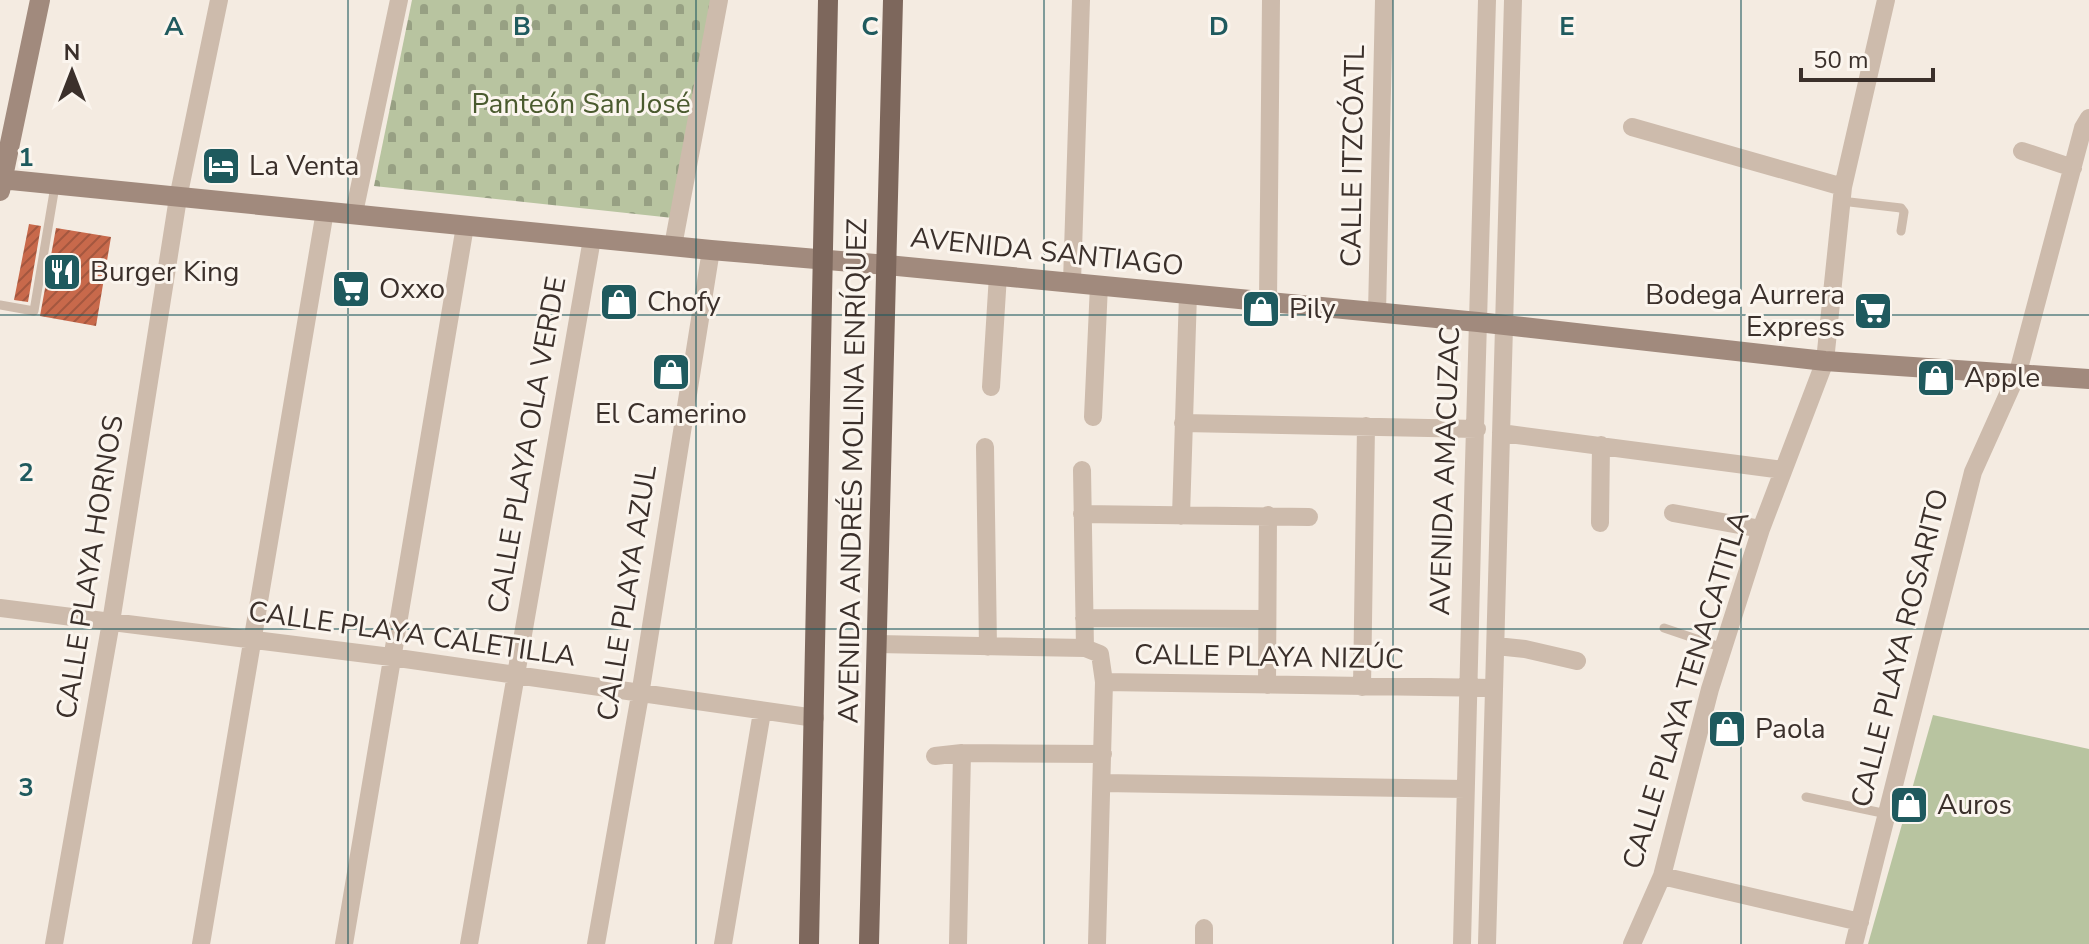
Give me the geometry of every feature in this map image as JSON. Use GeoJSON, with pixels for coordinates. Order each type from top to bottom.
{"type":"FeatureCollection","features":[{"type":"Feature","properties":{"kind":"main road","name":"AVENIDA ANDRÉS MOLINA ENRÍQUEZ"},"geometry":{"type":"LineString","coordinates":[[809,944],[828,0]]}},
{"type":"Feature","properties":{"kind":"main road","name":"AVENIDA ANDRÉS MOLINA ENRÍQUEZ"},"geometry":{"type":"LineString","coordinates":[[869,944],[893,0]]}},
{"type":"Feature","properties":{"kind":"street"},"geometry":{"type":"LineString","coordinates":[[1,183],[40,0]]}},
{"type":"Feature","properties":{"kind":"street","name":"CALLE PLAYA HORNOS"},"geometry":{"type":"LineString","coordinates":[[54,944],[111,622],[178,198],[219,0]]}},
{"type":"Feature","properties":{"kind":"street"},"geometry":{"type":"LineString","coordinates":[[354,213],[399,0]]}},
{"type":"Feature","properties":{"kind":"street"},"geometry":{"type":"LineString","coordinates":[[673,246],[719,0]]}},
{"type":"Feature","properties":{"kind":"street"},"geometry":{"type":"LineString","coordinates":[[1072,282],[1081,0]]}},
{"type":"Feature","properties":{"kind":"street"},"geometry":{"type":"LineString","coordinates":[[1268,302],[1271,0]]}},
{"type":"Feature","properties":{"kind":"street","name":"CALLE ITZCÓATL"},"geometry":{"type":"LineString","coordinates":[[1377,313],[1384,0]]}},
{"type":"Feature","properties":{"kind":"street","name":"AVENIDA AMACUZAC"},"geometry":{"type":"LineString","coordinates":[[1462,944],[1466,688],[1477,429],[1487,0]]}},
{"type":"Feature","properties":{"kind":"street","name":"AVENIDA AMACUZAC"},"geometry":{"type":"LineString","coordinates":[[1487,944],[1513,0]]}},
{"type":"Feature","properties":{"kind":"street","name":"CALLE PLAYA TENACATITLA"},"geometry":{"type":"LineString","coordinates":[[1632,944],[1662,876],[1723,648],[1761,529],[1825,361],[1842,194],[1886,0]]}},
{"type":"Feature","properties":{"kind":"street","name":"CALLE PLAYA ROSARITO"},"geometry":{"type":"LineString","coordinates":[[1854,944],[1973,472],[2018,372],[2083,128],[2089,118]]}},
{"type":"Feature","properties":{"kind":"street"},"geometry":{"type":"LineString","coordinates":[[1632,127],[1842,194]]}},
{"type":"Feature","properties":{"kind":"street"},"geometry":{"type":"LineString","coordinates":[[2022,151],[2073,168]]}},
{"type":"Feature","properties":{"kind":"street","name":"AVENIDA SANTIAGO"},"geometry":{"type":"LineString","coordinates":[[1,183],[354,213],[592,239],[1072,282],[1478,322],[1825,361],[2089,379]]}},
{"type":"Feature","properties":{"kind":"street"},"geometry":{"type":"LineString","coordinates":[[201,944],[325,211]]}},
{"type":"Feature","properties":{"kind":"street"},"geometry":{"type":"LineString","coordinates":[[344,944],[465,226]]}},
{"type":"Feature","properties":{"kind":"street","name":"CALLE PLAYA OLA VERDE"},"geometry":{"type":"LineString","coordinates":[[469,944],[592,239]]}},
{"type":"Feature","properties":{"kind":"street","name":"CALLE PLAYA AZUL"},"geometry":{"type":"LineString","coordinates":[[596,944],[640,695],[711,250]]}},
{"type":"Feature","properties":{"kind":"street"},"geometry":{"type":"LineString","coordinates":[[991,387],[998,275]]}},
{"type":"Feature","properties":{"kind":"street"},"geometry":{"type":"LineString","coordinates":[[1093,417],[1099,285]]}},
{"type":"Feature","properties":{"kind":"street"},"geometry":{"type":"LineString","coordinates":[[1181,516],[1188,294]]}},
{"type":"Feature","properties":{"kind":"street"},"geometry":{"type":"LineString","coordinates":[[1183,423],[1477,429]]}},
{"type":"Feature","properties":{"kind":"street"},"geometry":{"type":"LineString","coordinates":[[1362,687],[1366,426]]}},
{"type":"Feature","properties":{"kind":"street"},"geometry":{"type":"LineString","coordinates":[[1501,433],[1783,470]]}},
{"type":"Feature","properties":{"kind":"street"},"geometry":{"type":"LineString","coordinates":[[1600,523],[1601,445]]}},
{"type":"Feature","properties":{"kind":"street"},"geometry":{"type":"LineString","coordinates":[[985,447],[988,647]]}},
{"type":"Feature","properties":{"kind":"street"},"geometry":{"type":"LineString","coordinates":[[877,644],[1085,648],[1082,470]]}},
{"type":"Feature","properties":{"kind":"street"},"geometry":{"type":"LineString","coordinates":[[1673,513],[1761,529]]}},
{"type":"Feature","properties":{"kind":"street"},"geometry":{"type":"LineString","coordinates":[[1082,514],[1309,517]]}},
{"type":"Feature","properties":{"kind":"street"},"geometry":{"type":"LineString","coordinates":[[1267,685],[1268,515]]}},
{"type":"Feature","properties":{"kind":"street","name":"CALLE PLAYA CALETILLA"},"geometry":{"type":"LineString","coordinates":[[0,608],[391,657],[815,718]]}},
{"type":"Feature","properties":{"kind":"street"},"geometry":{"type":"LineString","coordinates":[[1084,618],[1267,619]]}},
{"type":"Feature","properties":{"kind":"street"},"geometry":{"type":"LineString","coordinates":[[1496,646],[1577,661]]}},
{"type":"Feature","properties":{"kind":"street","name":"CALLE PLAYA NIZÚC"},"geometry":{"type":"LineString","coordinates":[[1085,648],[1100,654],[1104,682],[1494,688]]}},
{"type":"Feature","properties":{"kind":"street"},"geometry":{"type":"LineString","coordinates":[[1097,944],[1104,682]]}},
{"type":"Feature","properties":{"kind":"street"},"geometry":{"type":"LineString","coordinates":[[723,944],[762,712]]}},
{"type":"Feature","properties":{"kind":"street"},"geometry":{"type":"LineString","coordinates":[[935,756],[962,753],[1103,754]]}},
{"type":"Feature","properties":{"kind":"street"},"geometry":{"type":"LineString","coordinates":[[958,944],[962,753]]}},
{"type":"Feature","properties":{"kind":"street"},"geometry":{"type":"LineString","coordinates":[[1103,783],[1465,789]]}},
{"type":"Feature","properties":{"kind":"street"},"geometry":{"type":"LineString","coordinates":[[1662,876],[1860,922]]}},
{"type":"Feature","properties":{"kind":"lane"},"geometry":{"type":"LineString","coordinates":[[0,305],[34,311],[55,186]]}},
{"type":"Feature","properties":{"kind":"lane"},"geometry":{"type":"LineString","coordinates":[[1842,194],[1901,208],[1904,212],[1901,231]]}},
{"type":"Feature","properties":{"kind":"lane"},"geometry":{"type":"LineString","coordinates":[[1664,628],[1723,648]]}},
{"type":"Feature","properties":{"kind":"lane"},"geometry":{"type":"LineString","coordinates":[[1806,797],[1887,814]]}},
{"type":"Feature","properties":{"kind":"green space","name":"Panteón San José"},"geometry":{"type":"Polygon","coordinates":[[[412,0],[714,0],[673,218],[374,186],[412,0]]]}},
{"type":"Feature","properties":{"kind":"green space"},"geometry":{"type":"Polygon","coordinates":[[[1933,715],[2089,749],[2089,944],[1868,944],[1933,715]]]}},
{"type":"Feature","properties":{"kind":"building"},"geometry":{"type":"Polygon","coordinates":[[[29,224],[41,226],[28,302],[14,300],[29,224]]]}},
{"type":"Feature","properties":{"kind":"building","name":"Burger King"},"geometry":{"type":"Polygon","coordinates":[[[56,228],[111,237],[96,326],[40,316],[56,228]]]}},
{"type":"Feature","properties":{"kind":"place","name":"La Venta"},"geometry":{"type":"Point","coordinates":[221,166]}},
{"type":"Feature","properties":{"kind":"place","name":"Burger King"},"geometry":{"type":"Point","coordinates":[62,272]}},
{"type":"Feature","properties":{"kind":"place","name":"Oxxo"},"geometry":{"type":"Point","coordinates":[351,289]}},
{"type":"Feature","properties":{"kind":"place","name":"Chofy"},"geometry":{"type":"Point","coordinates":[619,302]}},
{"type":"Feature","properties":{"kind":"place","name":"Pily"},"geometry":{"type":"Point","coordinates":[1261,309]}},
{"type":"Feature","properties":{"kind":"place","name":"Bodega Aurrera Express"},"geometry":{"type":"Point","coordinates":[1873,311]}},
{"type":"Feature","properties":{"kind":"place","name":"El Camerino"},"geometry":{"type":"Point","coordinates":[671,372]}},
{"type":"Feature","properties":{"kind":"place","name":"Apple"},"geometry":{"type":"Point","coordinates":[1936,378]}},
{"type":"Feature","properties":{"kind":"place","name":"Paola"},"geometry":{"type":"Point","coordinates":[1727,729]}},
{"type":"Feature","properties":{"kind":"place","name":"Auros"},"geometry":{"type":"Point","coordinates":[1909,805]}}]}
